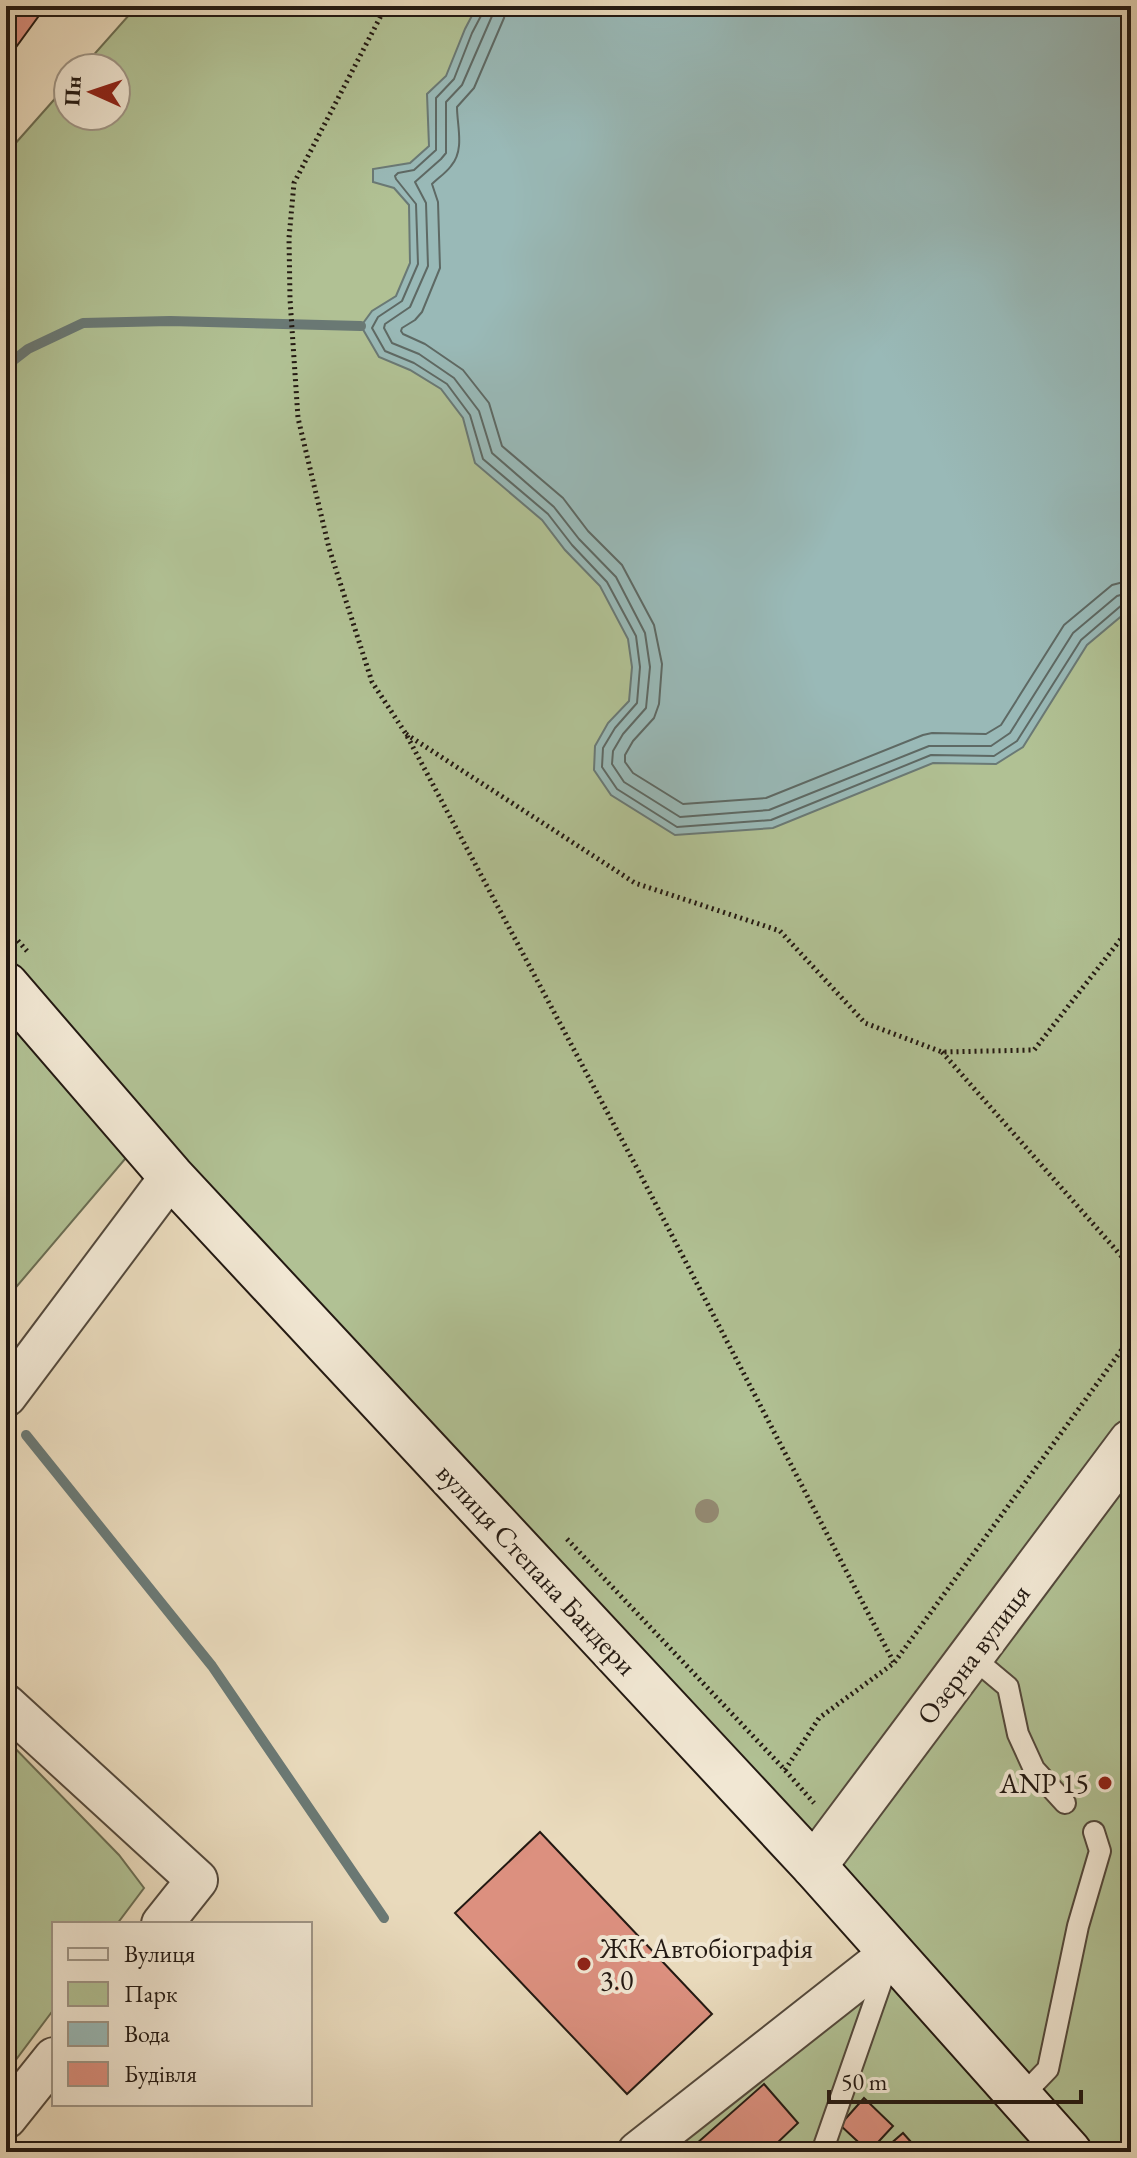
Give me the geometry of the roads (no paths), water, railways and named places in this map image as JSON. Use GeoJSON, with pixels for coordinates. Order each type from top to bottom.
{"type":"FeatureCollection","features":[{"type":"Feature","properties":{"kind":"main road","name":"вулиця Степана Бандери"},"geometry":{"type":"LineString","coordinates":[[6,985],[171,1176],[814,1866],[1069,2152]]}},
{"type":"Feature","properties":{"kind":"main road","name":"Озерна вулиця"},"geometry":{"type":"LineString","coordinates":[[814,1866],[1131,1442]]}},
{"type":"Feature","properties":{"kind":"street"},"geometry":{"type":"LineString","coordinates":[[6,1396],[171,1176]]}},
{"type":"Feature","properties":{"kind":"street"},"geometry":{"type":"LineString","coordinates":[[6,1705],[197,1880],[164,1922]]}},
{"type":"Feature","properties":{"kind":"street"},"geometry":{"type":"LineString","coordinates":[[638,2152],[891,1953]]}},
{"type":"Feature","properties":{"kind":"street"},"geometry":{"type":"LineString","coordinates":[[6,2118],[52,2060]]}},
{"type":"Feature","properties":{"kind":"lane"},"geometry":{"type":"LineString","coordinates":[[971,1656],[1008,1687],[1018,1734],[1034,1769],[1065,1803]]}},
{"type":"Feature","properties":{"kind":"lane"},"geometry":{"type":"LineString","coordinates":[[1020,2098],[1048,2069],[1078,1926],[1100,1851],[1094,1832]]}},
{"type":"Feature","properties":{"kind":"lane"},"geometry":{"type":"LineString","coordinates":[[822,2152],[891,1953]]}},
{"type":"Feature","properties":{"kind":"water"},"geometry":{"type":"Polygon","coordinates":[[[477,6],[1131,6],[1131,608],[1087,645],[1023,747],[996,764],[933,763],[773,828],[675,835],[611,795],[594,770],[595,746],[608,723],[629,701],[632,667],[628,639],[600,586],[565,550],[542,520],[475,463],[463,418],[441,389],[410,370],[379,357],[361,326],[372,311],[396,296],[410,263],[409,205],[394,188],[373,182],[373,169],[410,163],[429,146],[427,94],[446,76],[477,6]]]}},
{"type":"Feature","properties":{"kind":"waterway"},"geometry":{"type":"LineString","coordinates":[[6,366],[28,349],[83,323],[170,321],[361,326]]}},
{"type":"Feature","properties":{"kind":"waterway"},"geometry":{"type":"LineString","coordinates":[[26,1435],[212,1666],[384,1918]]}},
{"type":"Feature","properties":{"kind":"place","name":"ANP 15"},"geometry":{"type":"Point","coordinates":[1105,1783]}},
{"type":"Feature","properties":{"kind":"place","name":"ЖК Автобіографія 3.0"},"geometry":{"type":"Point","coordinates":[584,1964]}}]}
